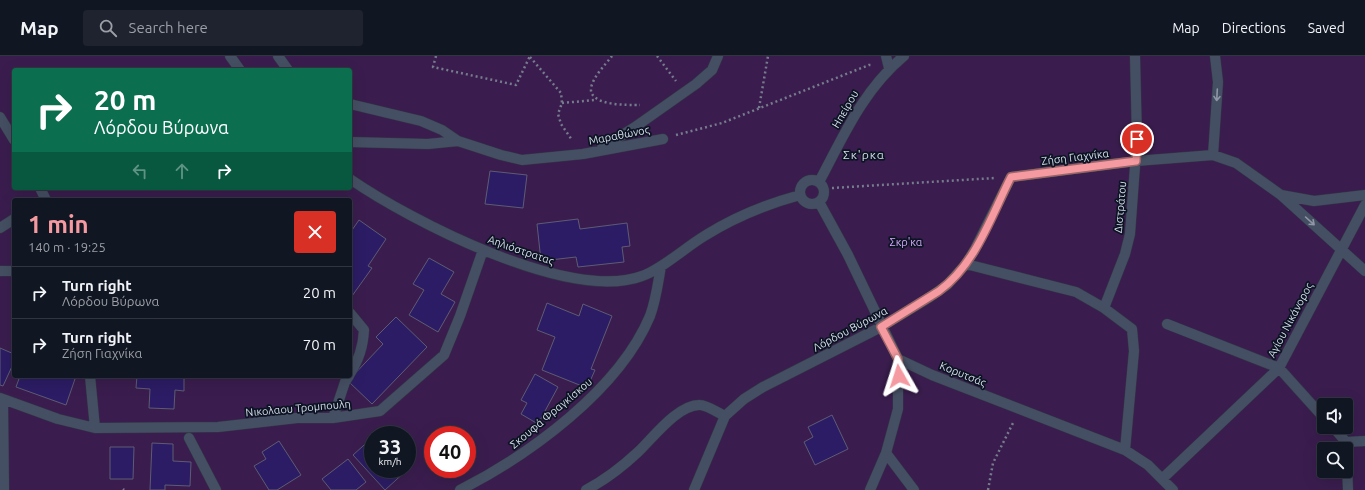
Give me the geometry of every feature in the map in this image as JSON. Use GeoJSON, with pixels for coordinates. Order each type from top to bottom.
{"type":"FeatureCollection","features":[{"type":"Feature","properties":{"kind":"street"},"geometry":{"type":"LineString","coordinates":[[230,56],[239,68]]}},
{"type":"Feature","properties":{"kind":"street"},"geometry":{"type":"LineString","coordinates":[[278,56],[287,68]]}},
{"type":"Feature","properties":{"kind":"street"},"geometry":{"type":"LineString","coordinates":[[596,152],[696,84],[712,70],[718,56]]}},
{"type":"Feature","properties":{"kind":"street"},"geometry":{"type":"LineString","coordinates":[[886,56],[889,68]]}},
{"type":"Feature","properties":{"kind":"street","name":"Ηπείρου"},"geometry":{"type":"LineString","coordinates":[[821,185],[851,120],[870,91],[889,68],[904,56]]}},
{"type":"Feature","properties":{"kind":"street","name":"Διστράτου"},"geometry":{"type":"LineString","coordinates":[[1104,308],[1125,254],[1130,234],[1136,161],[1136,56]]}},
{"type":"Feature","properties":{"kind":"street"},"geometry":{"type":"LineString","coordinates":[[1213,155],[1218,82],[1215,56]]}},
{"type":"Feature","properties":{"kind":"street","name":"Μαραθώνος"},"geometry":{"type":"LineString","coordinates":[[352,104],[421,121],[442,130],[458,141],[522,160],[596,152],[663,138]]}},
{"type":"Feature","properties":{"kind":"street"},"geometry":{"type":"LineString","coordinates":[[0,117],[12,137]]}},
{"type":"Feature","properties":{"kind":"street"},"geometry":{"type":"LineString","coordinates":[[352,142],[428,144],[458,141]]}},
{"type":"Feature","properties":{"kind":"street","name":"Ζήση Γιαχνίκα"},"geometry":{"type":"LineString","coordinates":[[1011,177],[1136,161],[1213,155],[1236,163],[1281,195],[1314,200],[1365,195]]}},
{"type":"Feature","properties":{"kind":"street","name":"Λόρδου Βύρωνα"},"geometry":{"type":"LineString","coordinates":[[694,490],[725,416],[763,387],[881,327],[948,285],[966,264],[1011,177]]}},
{"type":"Feature","properties":{"kind":"street","name":"Αηλιόστρατας"},"geometry":{"type":"LineString","coordinates":[[352,180],[421,220],[483,250],[541,271],[587,281],[619,282],[643,276],[661,266],[707,234],[738,217],[781,200],[800,195]]}},
{"type":"Feature","properties":{"kind":"street"},"geometry":{"type":"LineString","coordinates":[[808,181],[821,185],[824,194],[818,202],[810,204],[802,199],[800,195],[802,186],[808,181]]}},
{"type":"Feature","properties":{"kind":"street"},"geometry":{"type":"LineString","coordinates":[[1281,195],[1365,271]]}},
{"type":"Feature","properties":{"kind":"street"},"geometry":{"type":"LineString","coordinates":[[818,202],[848,255],[881,327],[898,359],[898,409],[886,453],[870,490]]}},
{"type":"Feature","properties":{"kind":"street","name":"Αγίου Νικάνορος"},"geometry":{"type":"LineString","coordinates":[[1162,479],[1279,368],[1365,205]]}},
{"type":"Feature","properties":{"kind":"street"},"geometry":{"type":"LineString","coordinates":[[0,228],[12,220]]}},
{"type":"Feature","properties":{"kind":"street","name":"Νικολαου Τρομπουλη"},"geometry":{"type":"LineString","coordinates":[[2,399],[58,419],[95,428],[218,427],[298,418],[333,418],[380,411],[444,355],[458,322],[483,250]]}},
{"type":"Feature","properties":{"kind":"street"},"geometry":{"type":"LineString","coordinates":[[966,264],[1076,292],[1104,308],[1132,329],[1134,351],[1125,450]]}},
{"type":"Feature","properties":{"kind":"street","name":"Σκουφά Φραγκίσκου"},"geometry":{"type":"LineString","coordinates":[[460,490],[517,458],[600,390],[635,342],[649,317],[655,302],[661,266]]}},
{"type":"Feature","properties":{"kind":"street"},"geometry":{"type":"LineString","coordinates":[[1,274],[12,271]]}},
{"type":"Feature","properties":{"kind":"street"},"geometry":{"type":"LineString","coordinates":[[352,315],[364,330],[363,343],[358,361],[352,370]]}},
{"type":"Feature","properties":{"kind":"street"},"geometry":{"type":"LineString","coordinates":[[1168,324],[1279,368],[1317,410]]}},
{"type":"Feature","properties":{"kind":"street","name":"Κορυτσάς"},"geometry":{"type":"LineString","coordinates":[[898,359],[932,375],[1019,410],[1125,450],[1148,465],[1173,490]]}},
{"type":"Feature","properties":{"kind":"street"},"geometry":{"type":"LineString","coordinates":[[90,378],[95,428]]}},
{"type":"Feature","properties":{"kind":"street"},"geometry":{"type":"LineString","coordinates":[[333,418],[347,378]]}},
{"type":"Feature","properties":{"kind":"street"},"geometry":{"type":"LineString","coordinates":[[2,399],[4,490]]}},
{"type":"Feature","properties":{"kind":"street"},"geometry":{"type":"LineString","coordinates":[[586,490],[615,472],[637,453],[671,419],[688,407],[700,405],[725,416]]}},
{"type":"Feature","properties":{"kind":"street"},"geometry":{"type":"LineString","coordinates":[[1339,434],[1346,442],[1365,441]]}},
{"type":"Feature","properties":{"kind":"street"},"geometry":{"type":"LineString","coordinates":[[189,438],[216,490]]}},
{"type":"Feature","properties":{"kind":"street"},"geometry":{"type":"LineString","coordinates":[[886,453],[914,490]]}},
{"type":"Feature","properties":{"kind":"street"},"geometry":{"type":"LineString","coordinates":[[1348,478],[1348,490]]}},
{"type":"Feature","properties":{"kind":"path"},"geometry":{"type":"LineString","coordinates":[[436,56],[434,67],[516,85],[530,56],[561,93],[562,103],[558,114],[561,124],[582,154]]}},
{"type":"Feature","properties":{"kind":"path"},"geometry":{"type":"LineString","coordinates":[[596,100],[592,94],[591,87],[612,56]]}},
{"type":"Feature","properties":{"kind":"path"},"geometry":{"type":"LineString","coordinates":[[657,56],[666,68]]}},
{"type":"Feature","properties":{"kind":"path"},"geometry":{"type":"LineString","coordinates":[[759,109],[768,56]]}},
{"type":"Feature","properties":{"kind":"path","name":"Μαραθώνος"},"geometry":{"type":"LineString","coordinates":[[663,138],[722,123],[870,65],[889,68]]}},
{"type":"Feature","properties":{"kind":"path"},"geometry":{"type":"LineString","coordinates":[[562,103],[596,100],[615,104],[641,105],[653,114]]}},
{"type":"Feature","properties":{"kind":"path"},"geometry":{"type":"LineString","coordinates":[[821,185],[1011,177]]}},
{"type":"Feature","properties":{"kind":"path"},"geometry":{"type":"LineString","coordinates":[[989,490],[993,463],[1019,410]]}},
{"type":"Feature","properties":{"kind":"green space","name":"Σκρ'κα"},"geometry":{"type":"Polygon","coordinates":[[[0,56],[1365,56],[1365,490],[0,490],[0,56]]]}},
{"type":"Feature","properties":{"kind":"building"},"geometry":{"type":"Polygon","coordinates":[[[490,171],[527,175],[523,208],[485,204],[490,171]]]}},
{"type":"Feature","properties":{"kind":"building"},"geometry":{"type":"Polygon","coordinates":[[[578,219],[580,229],[627,223],[630,246],[622,247],[624,262],[578,267],[576,257],[541,261],[537,224],[578,219]]]}},
{"type":"Feature","properties":{"kind":"building"},"geometry":{"type":"Polygon","coordinates":[[[359,220],[386,239],[368,266],[372,268],[352,296],[352,230],[359,220]]]}},
{"type":"Feature","properties":{"kind":"building"},"geometry":{"type":"Polygon","coordinates":[[[429,258],[454,272],[441,294],[455,302],[438,332],[409,315],[424,290],[413,284],[429,258]]]}},
{"type":"Feature","properties":{"kind":"building"},"geometry":{"type":"Polygon","coordinates":[[[547,303],[579,316],[583,304],[612,316],[591,369],[595,370],[587,388],[542,370],[555,337],[537,330],[547,303]]]}},
{"type":"Feature","properties":{"kind":"building"},"geometry":{"type":"Polygon","coordinates":[[[396,317],[427,347],[372,404],[348,381],[383,344],[376,337],[396,317]]]}},
{"type":"Feature","properties":{"kind":"building"},"geometry":{"type":"Polygon","coordinates":[[[0,348],[12,353],[12,366],[3,386],[0,385],[0,348]]]}},
{"type":"Feature","properties":{"kind":"building"},"geometry":{"type":"Polygon","coordinates":[[[535,374],[558,387],[538,424],[521,414],[527,403],[521,400],[535,374]]]}},
{"type":"Feature","properties":{"kind":"building"},"geometry":{"type":"Polygon","coordinates":[[[19,378],[75,378],[66,405],[16,387],[19,378]]]}},
{"type":"Feature","properties":{"kind":"building"},"geometry":{"type":"Polygon","coordinates":[[[137,378],[184,378],[184,391],[175,390],[174,409],[149,408],[150,389],[136,388],[137,378]]]}},
{"type":"Feature","properties":{"kind":"building"},"geometry":{"type":"Polygon","coordinates":[[[832,415],[848,449],[815,465],[804,442],[813,437],[808,427],[832,415]]]}},
{"type":"Feature","properties":{"kind":"building"},"geometry":{"type":"Polygon","coordinates":[[[279,441],[301,475],[277,490],[269,490],[254,466],[266,459],[262,452],[279,441]]]}},
{"type":"Feature","properties":{"kind":"building"},"geometry":{"type":"Polygon","coordinates":[[[152,443],[173,444],[173,461],[191,462],[190,486],[165,485],[165,490],[150,490],[152,443]]]}},
{"type":"Feature","properties":{"kind":"building"},"geometry":{"type":"Polygon","coordinates":[[[364,445],[364,467],[353,455],[364,445]]]}},
{"type":"Feature","properties":{"kind":"building"},"geometry":{"type":"Polygon","coordinates":[[[110,447],[134,447],[133,479],[110,479],[110,447]]]}},
{"type":"Feature","properties":{"kind":"building"},"geometry":{"type":"Polygon","coordinates":[[[348,459],[366,482],[356,490],[331,490],[322,479],[348,459]]]}},
{"type":"Feature","properties":{"kind":"building"},"geometry":{"type":"Polygon","coordinates":[[[374,478],[398,478],[385,490],[374,478]]]}},
{"type":"Feature","properties":{"kind":"district","name":"Σκ'ρκα"},"geometry":{"type":"Point","coordinates":[864,154]}},
{"type":"Feature","properties":{"kind":"route"},"geometry":{"type":"LineString","coordinates":[[899,376],[898,359],[881,327],[948,285],[966,264],[976,249],[986,225],[1011,177],[1136,161],[1137,139]]}}]}
